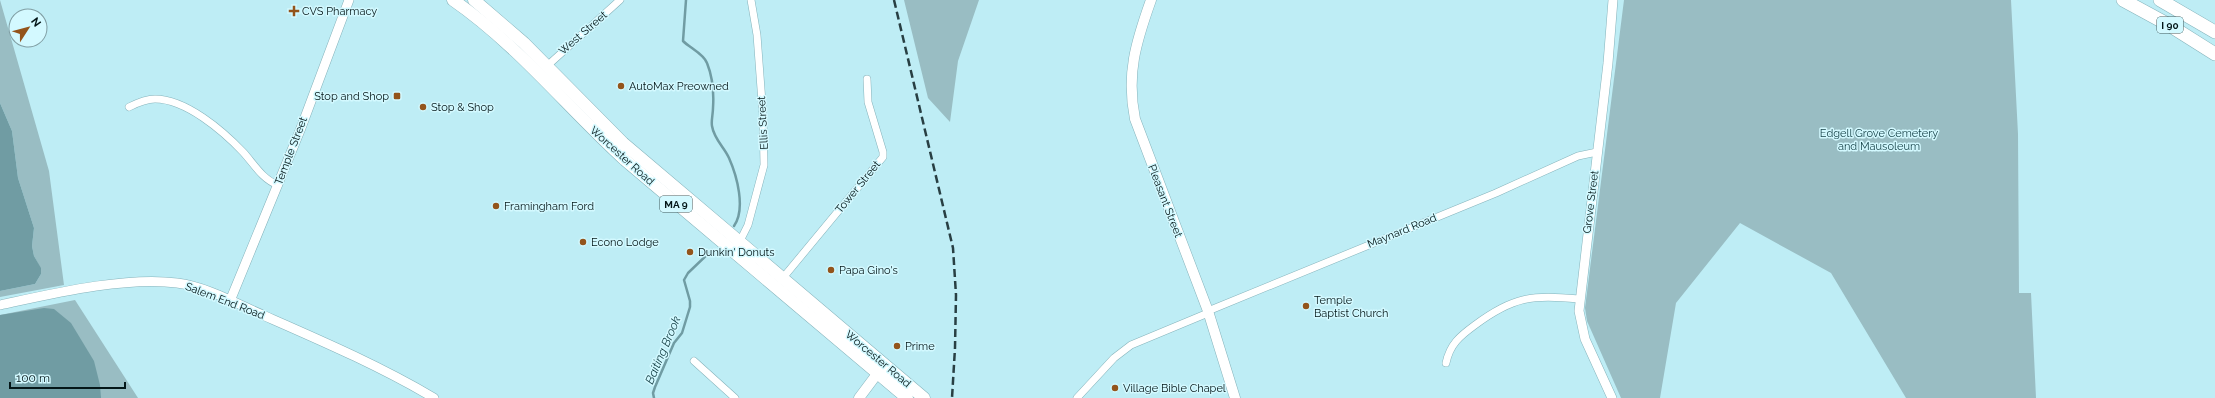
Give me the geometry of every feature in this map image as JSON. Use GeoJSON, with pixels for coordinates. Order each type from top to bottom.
{"type":"FeatureCollection","features":[{"type":"Feature","properties":{"kind":"highway","name":"Worcester Road"},"geometry":{"type":"LineString","coordinates":[[453,0],[512,47],[591,128],[625,160],[907,398]]}},
{"type":"Feature","properties":{"kind":"highway","name":"I 90"},"geometry":{"type":"LineString","coordinates":[[2123,0],[2215,54]]}},
{"type":"Feature","properties":{"kind":"highway","name":"I 90"},"geometry":{"type":"LineString","coordinates":[[2160,0],[2215,32]]}},
{"type":"Feature","properties":{"kind":"highway","name":"Worcester Road"},"geometry":{"type":"LineString","coordinates":[[477,1],[547,66],[623,143],[739,243],[924,398]]}},
{"type":"Feature","properties":{"kind":"main road","name":"Pleasant Street"},"geometry":{"type":"LineString","coordinates":[[1148,1],[1132,64],[1130,82],[1132,106],[1142,141],[1208,312],[1236,398]]}},
{"type":"Feature","properties":{"kind":"main road"},"geometry":{"type":"LineString","coordinates":[[859,398],[878,374]]}},
{"type":"Feature","properties":{"kind":"street","name":"Temple Street"},"geometry":{"type":"LineString","coordinates":[[230,301],[278,185],[349,0]]}},
{"type":"Feature","properties":{"kind":"street","name":"West Street"},"geometry":{"type":"LineString","coordinates":[[547,66],[620,0]]}},
{"type":"Feature","properties":{"kind":"street","name":"Ellis Street"},"geometry":{"type":"LineString","coordinates":[[739,243],[748,225],[764,165],[763,116],[758,42],[751,0]]}},
{"type":"Feature","properties":{"kind":"street","name":"Grove Street"},"geometry":{"type":"LineString","coordinates":[[1612,398],[1585,339],[1580,319],[1579,299],[1609,56],[1613,0]]}},
{"type":"Feature","properties":{"kind":"street","name":"Tower Street"},"geometry":{"type":"LineString","coordinates":[[782,279],[883,157],[883,152],[868,102],[867,79]]}},
{"type":"Feature","properties":{"kind":"street"},"geometry":{"type":"LineString","coordinates":[[129,107],[154,99],[168,101],[187,109],[224,134],[262,175],[278,185]]}},
{"type":"Feature","properties":{"kind":"street","name":"Maynard Road"},"geometry":{"type":"LineString","coordinates":[[1077,398],[1125,349],[1208,312],[1496,193],[1578,156],[1597,152]]}},
{"type":"Feature","properties":{"kind":"street","name":"Salem End Road"},"geometry":{"type":"LineString","coordinates":[[0,305],[77,290],[150,282],[190,286],[230,301],[379,368],[433,398]]}},
{"type":"Feature","properties":{"kind":"street"},"geometry":{"type":"LineString","coordinates":[[1446,363],[1451,348],[1460,336],[1502,306],[1521,300],[1540,297],[1579,299]]}},
{"type":"Feature","properties":{"kind":"street"},"geometry":{"type":"LineString","coordinates":[[694,361],[735,398]]}},
{"type":"Feature","properties":{"kind":"green space"},"geometry":{"type":"Polygon","coordinates":[[[0,0],[8,28],[8,48],[14,48],[49,171],[64,285],[0,297],[0,291],[35,284],[41,274],[41,269],[34,256],[32,246],[34,228],[18,178],[12,131],[0,103],[0,0]]]}},
{"type":"Feature","properties":{"kind":"green space"},"geometry":{"type":"Polygon","coordinates":[[[904,0],[979,0],[958,61],[950,122],[928,98],[904,0]]]}},
{"type":"Feature","properties":{"kind":"green space","name":"Edgell Grove Cemetery and Mausoleum"},"geometry":{"type":"Polygon","coordinates":[[[1624,0],[2011,0],[2018,134],[2019,293],[2031,293],[2036,398],[1906,398],[1831,273],[1740,223],[1676,303],[1660,398],[1621,398],[1587,321],[1585,308],[1624,0]]]}},
{"type":"Feature","properties":{"kind":"green space"},"geometry":{"type":"Polygon","coordinates":[[[75,300],[138,398],[0,398],[0,315],[75,300]]]}},
{"type":"Feature","properties":{"kind":"shaded area"},"geometry":{"type":"Polygon","coordinates":[[[0,103],[12,131],[18,178],[34,228],[32,246],[34,256],[41,268],[41,274],[35,284],[0,291],[0,103]]]}},
{"type":"Feature","properties":{"kind":"shaded area"},"geometry":{"type":"Polygon","coordinates":[[[44,308],[54,309],[71,323],[94,361],[100,385],[101,398],[0,398],[0,315],[44,308]]]}},
{"type":"Feature","properties":{"kind":"waterway","name":"Baiting Brook"},"geometry":{"type":"LineString","coordinates":[[686,0],[683,41],[700,54],[707,63],[713,86],[713,131],[729,158],[735,174],[739,192],[740,202],[738,219],[734,226]]}},
{"type":"Feature","properties":{"kind":"waterway","name":"Baiting Brook"},"geometry":{"type":"LineString","coordinates":[[654,398],[653,393],[655,387],[674,343],[682,333],[690,307],[690,301],[684,280],[688,273],[712,250]]}},
{"type":"Feature","properties":{"kind":"railway"},"geometry":{"type":"LineString","coordinates":[[894,0],[953,248],[956,295],[952,398]]}},
{"type":"Feature","properties":{"kind":"place","name":"CVS Pharmacy"},"geometry":{"type":"Point","coordinates":[294,11]}},
{"type":"Feature","properties":{"kind":"place","name":"AutoMax Preowned"},"geometry":{"type":"Point","coordinates":[621,86]}},
{"type":"Feature","properties":{"kind":"place","name":"Stop and Shop"},"geometry":{"type":"Point","coordinates":[397,96]}},
{"type":"Feature","properties":{"kind":"place","name":"Stop & Shop"},"geometry":{"type":"Point","coordinates":[423,107]}},
{"type":"Feature","properties":{"kind":"place","name":"Framingham Ford"},"geometry":{"type":"Point","coordinates":[496,206]}},
{"type":"Feature","properties":{"kind":"place","name":"Econo Lodge"},"geometry":{"type":"Point","coordinates":[583,242]}},
{"type":"Feature","properties":{"kind":"place","name":"Dunkin' Donuts"},"geometry":{"type":"Point","coordinates":[690,252]}},
{"type":"Feature","properties":{"kind":"place","name":"Papa Gino's"},"geometry":{"type":"Point","coordinates":[831,270]}},
{"type":"Feature","properties":{"kind":"place","name":"Temple Baptist Church"},"geometry":{"type":"Point","coordinates":[1306,306]}},
{"type":"Feature","properties":{"kind":"place","name":"Prime"},"geometry":{"type":"Point","coordinates":[897,346]}},
{"type":"Feature","properties":{"kind":"place","name":"Village Bible Chapel"},"geometry":{"type":"Point","coordinates":[1115,388]}}]}
